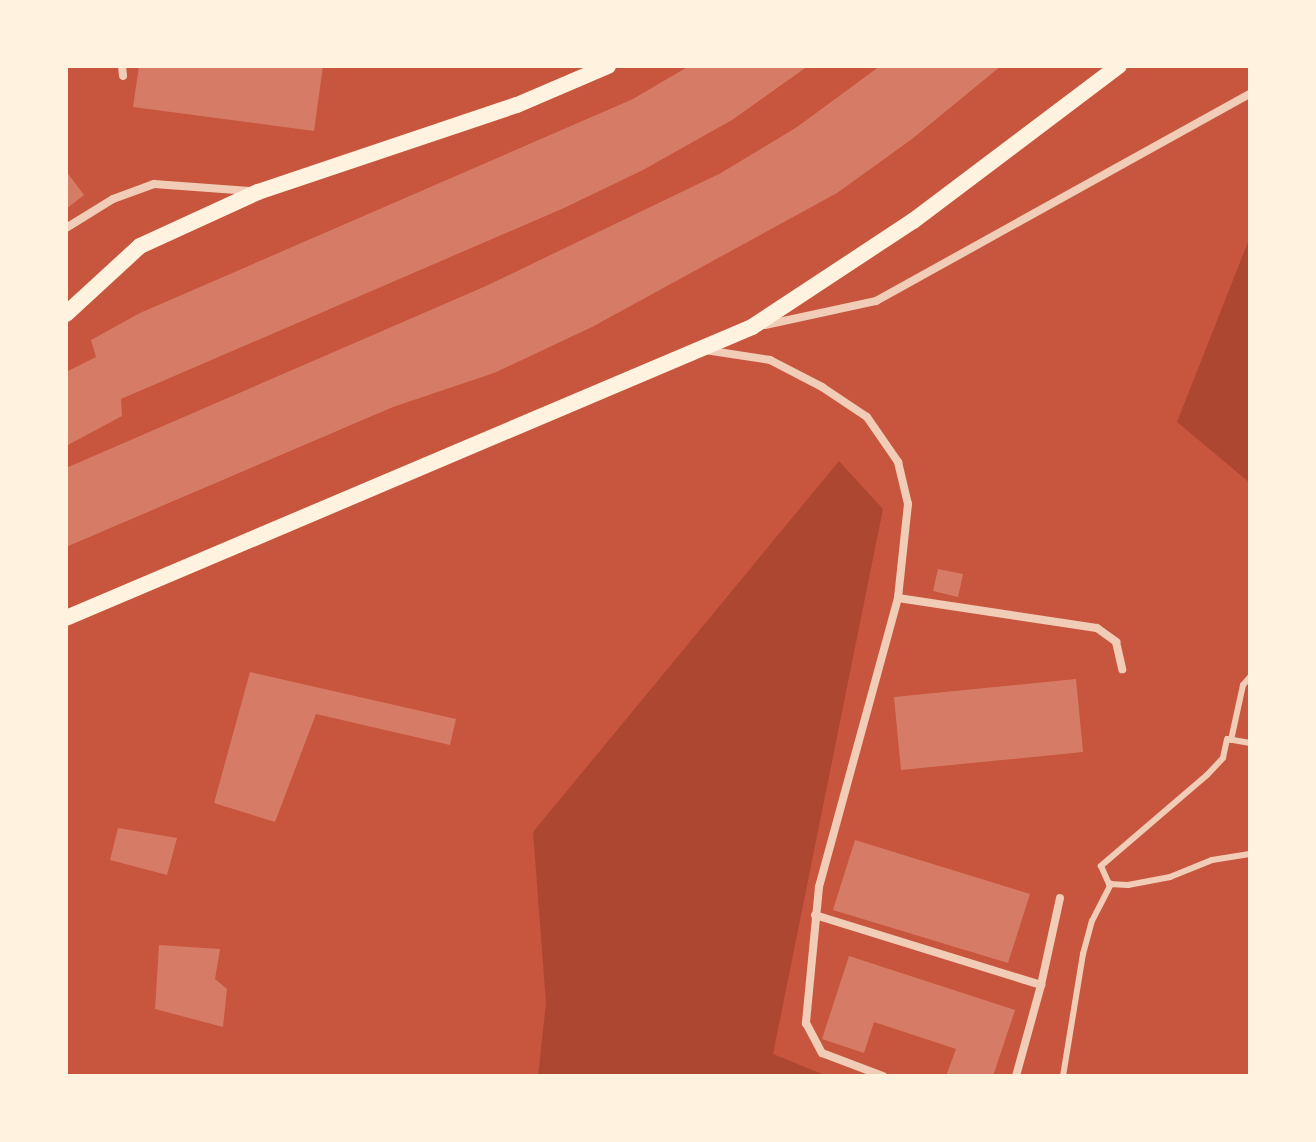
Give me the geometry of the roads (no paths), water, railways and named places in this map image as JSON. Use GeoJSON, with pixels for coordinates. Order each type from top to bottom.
{"type":"FeatureCollection","features":[{"type":"Feature","properties":{"kind":"main road"},"geometry":{"type":"LineString","coordinates":[[66,314],[140,246],[258,192],[517,105],[608,66]]}},
{"type":"Feature","properties":{"kind":"main road"},"geometry":{"type":"LineString","coordinates":[[66,618],[752,327],[913,221],[1119,66]]}},
{"type":"Feature","properties":{"kind":"street"},"geometry":{"type":"LineString","coordinates":[[752,327],[876,301],[1250,94]]}},
{"type":"Feature","properties":{"kind":"street"},"geometry":{"type":"LineString","coordinates":[[66,228],[113,199],[154,184],[258,192]]}},
{"type":"Feature","properties":{"kind":"street"},"geometry":{"type":"LineString","coordinates":[[700,349],[770,360],[822,387],[867,417],[898,462],[908,504],[898,598],[819,887],[806,1023],[822,1053],[883,1076]]}},
{"type":"Feature","properties":{"kind":"street"},"geometry":{"type":"LineString","coordinates":[[898,598],[1097,628],[1116,642],[1122,669]]}},
{"type":"Feature","properties":{"kind":"street"},"geometry":{"type":"LineString","coordinates":[[1016,1076],[1041,985],[1060,898]]}},
{"type":"Feature","properties":{"kind":"street"},"geometry":{"type":"LineString","coordinates":[[815,915],[1041,985]]}},
{"type":"Feature","properties":{"kind":"lane"},"geometry":{"type":"LineString","coordinates":[[1231,740],[1243,685],[1250,677]]}},
{"type":"Feature","properties":{"kind":"lane"},"geometry":{"type":"LineString","coordinates":[[1111,884],[1101,866],[1207,775],[1223,758],[1227,739],[1250,743]]}},
{"type":"Feature","properties":{"kind":"lane"},"geometry":{"type":"LineString","coordinates":[[1111,884],[1128,885],[1170,877],[1212,860],[1250,854]]}},
{"type":"Feature","properties":{"kind":"lane"},"geometry":{"type":"LineString","coordinates":[[1063,1076],[1083,954],[1092,921],[1111,884]]}}]}
